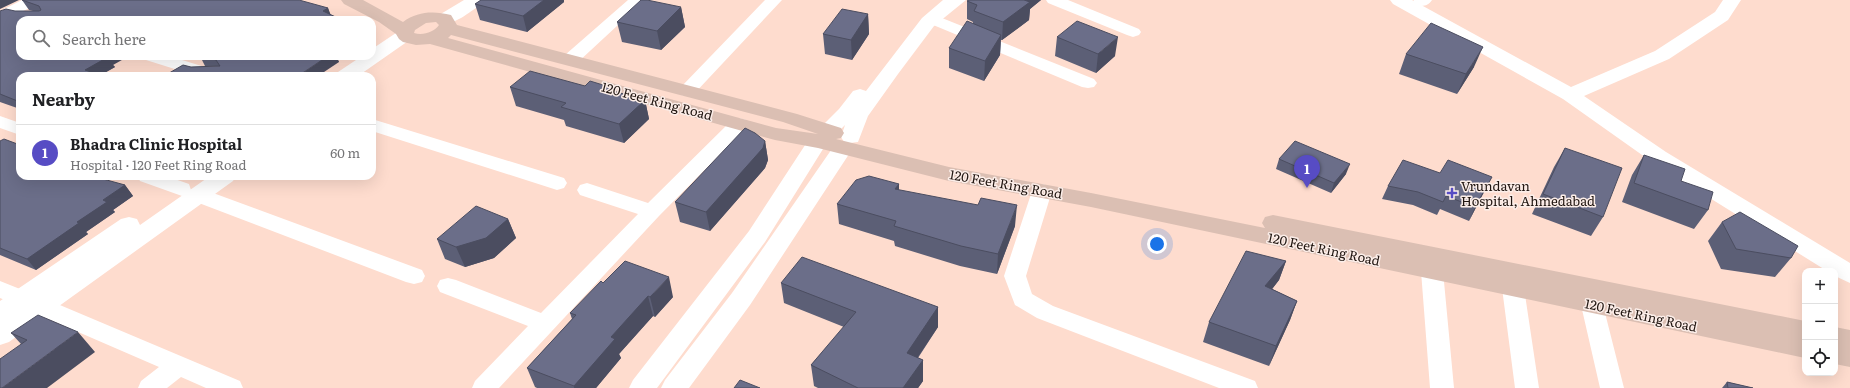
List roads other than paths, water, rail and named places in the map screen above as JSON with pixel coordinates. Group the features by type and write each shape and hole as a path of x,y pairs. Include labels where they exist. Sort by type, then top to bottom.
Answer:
{"main road":[{"name":"120 Feet Ring Road","path":"350,0 385,18 414,36 775,134 822,136"},
{"name":"120 Feet Ring Road","path":"378,0 398,10 571,60 790,118 822,136"},
{"path":"436,20 440,34 414,36 410,24 436,20"},
{"path":"822,136 847,142"},
{"name":"120 Feet Ring Road","path":"847,142 949,174 1042,191 1802,347"},
{"name":"120 Feet Ring Road","path":"847,142 1098,186 1802,330"},
{"path":"1838,338 1850,340"},
{"path":"1838,355 1850,357"}],"street":[{"path":"6,14 34,0"},
{"path":"436,20 457,0"},
{"path":"436,20 476,0"},
{"path":"571,60 637,0"},
{"path":"687,91 774,0"},
{"path":"642,388 717,292 800,172 822,136 846,113 918,19 940,0"},
{"path":"674,388 745,292 847,142 858,116 891,70 932,19 950,3 957,0"},
{"path":"1054,0 1133,32"},
{"path":"1399,0 1576,93 1660,157 1850,274"},
{"path":"1576,93 1662,55 1722,16 1732,0"},
{"path":"1421,1 1850,259"},
{"path":"6,14 19,16"},
{"path":"932,19 1088,83"},
{"path":"376,58 414,36"},
{"path":"371,72 414,36"},
{"path":"165,60 202,72"},
{"path":"352,72 373,60"},
{"path":"0,122 16,128"},
{"path":"484,388 652,211 739,124"},
{"path":"376,126 558,183"},
{"path":"163,180 193,187 414,276"},
{"path":"0,335 31,303 193,187 213,180"},
{"path":"587,190 652,211"},
{"path":"1042,191 1015,276 1023,299 1045,312 1246,388"},
{"path":"1432,271 1442,388"},
{"path":"448,286 546,324"},
{"path":"1513,288 1527,388"},
{"path":"0,289 231,388"},
{"path":"0,314 31,303"},
{"path":"1592,305 1612,388"},
{"path":"150,388 177,366"}],"place":[{"name":"Bhadra Clinic Hospital","path":"1307,188"},
{"name":"Vrundavan Hospital, Ahmedabad","path":"1452,193"}]}
